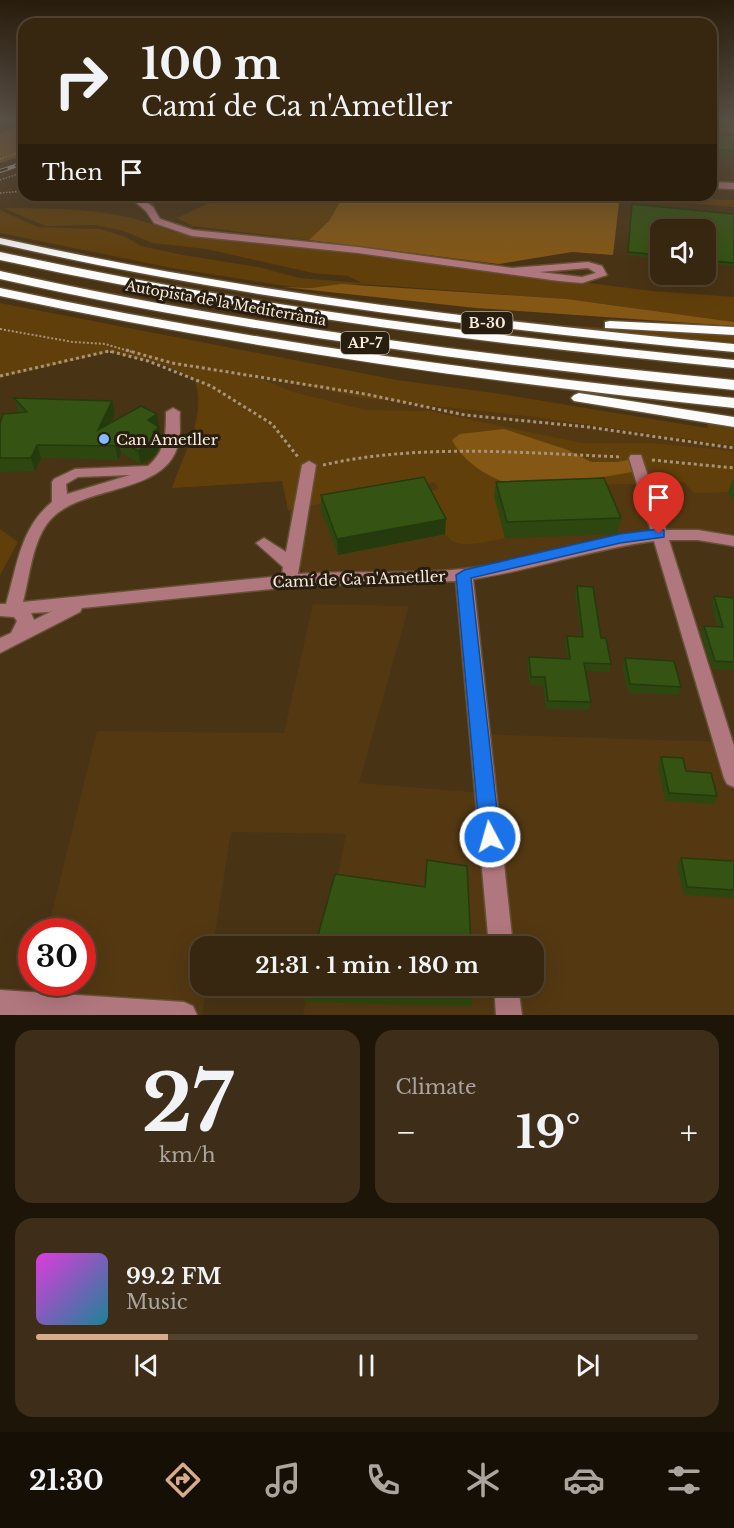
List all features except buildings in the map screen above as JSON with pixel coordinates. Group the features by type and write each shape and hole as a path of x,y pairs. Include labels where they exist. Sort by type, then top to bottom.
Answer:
{"highway":[{"name":"B-30","path":"0,241 88,261 241,289 475,322 734,348"},
{"name":"Autopista de la Mediterrània","path":"0,256 143,286 312,315 509,341 734,364"},
{"name":"Autopista de la Mediterrània","path":"0,275 148,307 373,344 734,385"},
{"path":"241,289 528,318 734,331"},
{"path":"0,292 134,320 404,370 734,422"},
{"path":"276,346 458,372 734,403"}],"street":[{"path":"717,185 734,186"},
{"path":"137,201 150,209 157,221 192,233 358,250 514,271 582,280 602,275 598,268 588,265 514,271"},
{"path":"150,209 159,201"},
{"path":"8,643 26,620 19,611 4,609 38,527 46,514 60,504 80,495 146,476 160,465 172,445 173,412"},
{"path":"636,458 734,778"},
{"path":"60,504 59,482 66,477 95,471 138,471 160,465"},
{"path":"291,573 309,465"},
{"name":"Camí de Ca n'Ametller","path":"4,609 87,602 291,573 464,575 620,539 659,534 708,534 734,541"},
{"path":"264,543 291,573"},
{"path":"464,575 500,936"},
{"name":"Camí de Ca n'Ametller","path":"8,643 87,602"},
{"path":"507,996 509,1015"},
{"path":"0,1003 184,1015"}],"path":[{"path":"0,180 18,174"},
{"path":"0,194 18,192"},
{"path":"0,329 73,342 105,344 172,363 365,394 477,417 588,427 734,448"},
{"path":"0,376 110,351 126,354 211,386 272,424 298,457 309,465 458,451 636,458 734,468"}],"shaded area":[{"path":"734,200 734,207 669,201"},
{"path":"213,201 341,201 329,221 309,240 192,226 177,218"},
{"path":"341,201 606,201 619,203 613,255 572,252 499,264 309,240 329,221"},
{"path":"3,208 89,211 130,218 173,232 653,291 734,297 734,322 567,299 364,284 311,288 286,286 172,268 0,233 0,210 38,227 100,229 126,237 141,246 183,255 263,268 299,278 362,283 348,276 313,273 206,249 152,243 124,231 95,225 46,226"},
{"path":"341,284 567,299 734,322 734,326 476,308 283,287 311,288"},
{"path":"0,303 397,380 501,394 707,428 708,432 707,423 734,427 734,446 534,417 361,398 249,374 293,392 366,410 429,411 582,443 651,443 734,451 734,492 694,493 684,482 598,485 495,497 505,538 470,544 451,540 439,524 423,493 439,489 434,482 288,510 282,481 172,488 193,434 196,420 198,392 194,379 164,365 110,352 0,378"},
{"path":"523,323 734,335 734,342"},
{"path":"241,372 361,398 534,417 734,446 734,541 659,534 464,575 304,580 282,481 172,488 199,413 200,394 194,379"},
{"path":"504,429 568,450 591,462 617,462 639,458 645,467 638,471 605,477 523,487 502,481 482,471 464,457 452,440 460,434"},
{"path":"0,529 18,542 0,575"},
{"path":"313,604 409,606 359,783 485,793 479,734 723,742 734,778 734,1015 303,1015 307,996 544,996 544,936 323,936 346,834 231,832 215,936 190,936 190,996 205,996 202,1015 65,1015 70,996 96,996 96,918 50,918 97,731 284,733"}],"railway":[{"path":"0,171 14,166"}],"place":[{"name":"Can Ametller","path":"104,439"}],"route":[{"path":"490,837 464,575 540,560 620,539 659,534"}]}
